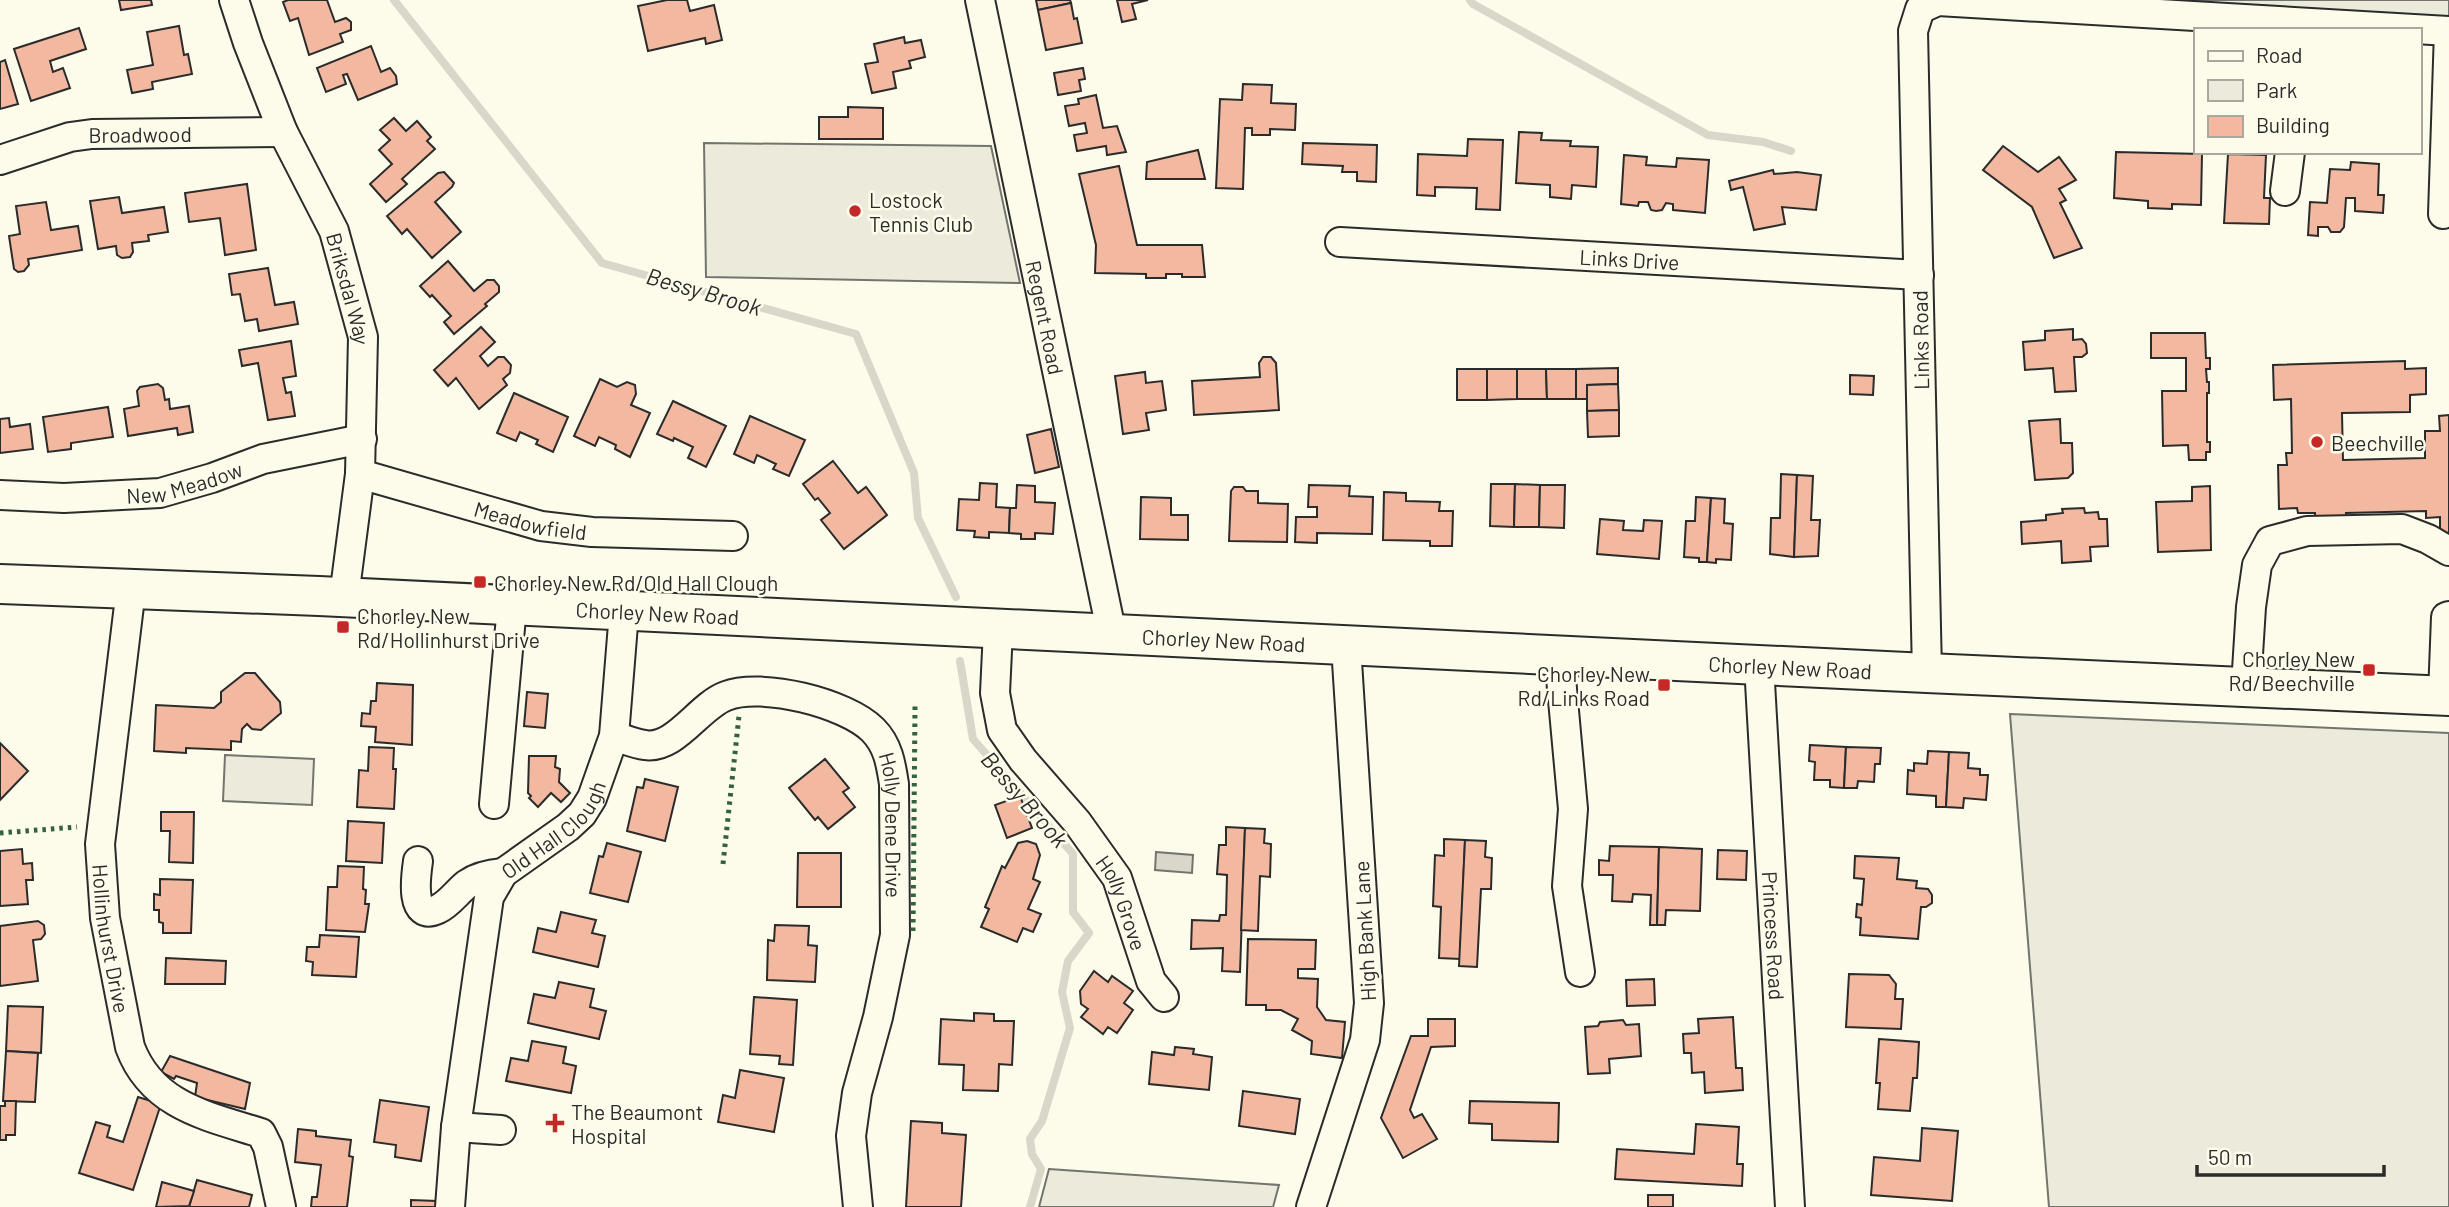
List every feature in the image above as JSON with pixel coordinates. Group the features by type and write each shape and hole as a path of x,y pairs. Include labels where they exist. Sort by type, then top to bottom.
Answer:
{"highway":[{"name":"Chorley New Road","path":"0,584 344,597 2446,696"}],"street":[{"name":"Briksdal Way","path":"234,0 283,132 334,231 363,337 360,474 344,597"},
{"name":"Regent Road","path":"980,0 1112,635"},
{"path":"1924,5 1938,1 2292,26 2360,28"},
{"name":"Links Road","path":"1924,5 1913,31 1927,673"},
{"path":"2421,30 2449,31 2443,215"},
{"name":"Broadwood","path":"0,160 70,136 283,132"},
{"path":"2285,191 2290,154"},
{"name":"Links Drive","path":"1340,242 1919,275"},
{"name":"New Meadow","path":"0,495 64,498 160,493 263,459 362,439"},
{"name":"Meadowfield","path":"360,474 541,526 592,533 715,527"},
{"path":"2246,686 2250,607 2257,565 2270,541 2307,531 2402,529 2449,551"},
{"name":"Hollinhurst Drive","path":"131,589 100,844 105,918 130,1047 136,1065 157,1089 172,1100 186,1109 261,1133 268,1147 281,1207"},
{"path":"494,804 512,606"},
{"name":"Old Hall Clough","path":"450,1207 456,1127 489,897 503,873 582,814 592,798 614,736 624,612"},
{"path":"2446,696 2446,617 2449,616"},
{"name":"Holly Grove","path":"998,629 995,693 1002,730 1077,822 1117,878 1151,981 1167,1001"},
{"name":"High Bank Lane","path":"1311,1207 1365,1040 1369,1003 1346,646"},
{"path":"1559,656 1573,809 1567,886 1580,972"},
{"name":"Princess Road","path":"1759,665 1790,1207"},
{"name":"Holly Dene Drive","path":"614,736 646,746 656,745 676,735 711,704 727,695 764,692 818,701 848,712 883,741 891,760 894,784 894,936 878,1017 857,1093 851,1136 858,1207"},
{"path":"418,862 414,887 419,904 430,911 441,908 469,883 491,874 503,873"},
{"path":"456,1127 500,1130"}],"green space":[{"path":"2107,0 2449,0 2449,18"},
{"name":"Lostock Tennis Club","path":"704,143 991,146 1020,283 706,277"},
{"path":"2010,714 2449,733 2449,1207 2049,1207"},
{"path":"225,755 314,759 312,805 223,801"},
{"path":"1049,1169 1279,1185 1273,1207 1039,1207"}],"shaded area":[{"path":"1156,852 1193,855 1192,873 1155,870"}],"building":[{"path":"119,0 151,0 152,5 121,10"},
{"path":"327,0 335,22 346,18 351,22 351,30 340,34 343,42 309,55 298,18 290,21 283,2"},
{"path":"667,0 687,0 690,11 714,5 722,40 706,44 705,38 648,51 638,6"},
{"path":"1036,0 1070,0 1071,3 1038,10"},
{"path":"1117,0 1148,0 1132,4 1136,19 1122,22"},
{"path":"1071,3 1082,43 1046,50 1038,10"},
{"path":"179,26 184,55 188,54 192,74 152,82 153,89 132,93 127,70 153,65 147,32"},
{"path":"79,28 86,49 50,61 53,72 63,68 70,88 31,101 14,49"},
{"path":"904,37 905,43 921,40 925,57 909,61 911,68 893,72 896,88 872,93 865,64 878,62 874,44"},
{"path":"371,46 381,72 390,68 396,76 397,84 358,100 347,74 343,75 346,84 326,92 317,68"},
{"path":"5,60 18,104 0,109 0,62"},
{"path":"1083,68 1085,79 1079,80 1081,91 1058,95 1054,73"},
{"path":"1243,84 1272,85 1271,103 1296,104 1295,130 1270,129 1270,135 1252,135 1252,128 1245,128 1243,189 1216,188 1220,99 1242,100"},
{"path":"1096,95 1103,128 1117,126 1126,152 1107,155 1106,146 1077,151 1074,135 1087,133 1085,123 1069,126 1065,106 1079,104 1078,99"},
{"path":"848,107 883,108 883,139 819,139 819,117 848,117"},
{"path":"394,118 406,131 417,121 431,137 427,141 435,149 402,179 407,184 386,202 370,184 392,164 379,150 390,140 380,130"},
{"path":"1519,132 1542,133 1541,140 1571,141 1570,146 1598,147 1596,187 1572,185 1571,199 1550,197 1550,185 1516,183"},
{"path":"1468,139 1503,140 1500,210 1476,209 1477,188 1435,187 1435,196 1417,195 1418,154 1467,156"},
{"path":"1303,143 1377,145 1376,182 1357,181 1357,172 1342,172 1343,166 1302,164"},
{"path":"2003,146 2038,172 2059,157 2076,180 2059,189 2066,200 2060,203 2082,248 2054,258 2032,207 1983,170"},
{"path":"1198,150 1205,179 1146,179 1147,162"},
{"path":"2116,152 2202,154 2201,205 2172,204 2172,209 2148,208 2148,201 2114,198"},
{"path":"2228,154 2266,155 2264,198 2270,198 2269,224 2224,223"},
{"path":"1624,155 1647,157 1646,165 1676,167 1677,158 1709,160 1705,213 1673,210 1673,204 1666,203 1662,210 1656,211 1651,210 1648,202 1639,202 1638,206 1621,204"},
{"path":"2351,162 2379,164 2378,195 2384,195 2383,213 2355,211 2355,198 2346,198 2344,227 2340,232 2331,232 2328,227 2318,227 2318,236 2308,235 2310,202 2327,203 2330,169 2350,170"},
{"path":"1119,166 1137,245 1202,245 1205,277 1166,274 1166,278 1146,278 1146,274 1095,273 1096,245 1079,174"},
{"path":"1773,170 1774,174 1797,172 1821,175 1816,210 1782,207 1785,224 1754,230 1743,187 1731,190 1729,181"},
{"path":"444,172 454,183 435,202 461,232 432,258 407,229 402,234 387,216 438,173"},
{"path":"247,184 256,250 225,255 220,218 189,222 185,193"},
{"path":"119,197 122,213 164,207 168,232 148,235 149,241 132,243 133,252 130,257 122,258 117,255 116,246 98,249 90,201"},
{"path":"46,202 51,230 78,226 82,250 28,259 29,265 24,271 18,272 14,269 9,236 20,234 16,206"},
{"path":"448,261 474,291 487,280 494,280 499,286 499,292 485,304 487,306 454,334 444,322 451,316 420,286"},
{"path":"268,268 275,305 294,302 298,324 259,331 257,319 245,321 240,294 232,295 229,274"},
{"path":"481,327 495,342 480,356 488,366 498,357 504,357 511,365 510,373 503,379 507,385 479,409 456,378 448,386 434,370"},
{"path":"2073,329 2073,340 2082,339 2087,353 2082,357 2074,357 2076,391 2055,392 2053,368 2025,370 2023,342 2045,340 2045,331"},
{"path":"2151,333 2205,333 2206,358 2210,358 2210,369 2206,369 2209,382 2207,442 2210,442 2210,452 2206,452 2206,460 2189,460 2188,445 2163,446 2162,391 2186,391 2186,358 2151,358"},
{"path":"291,341 296,376 283,378 286,393 291,392 295,416 268,420 258,363 242,366 239,350"},
{"path":"1263,357 1271,357 1276,363 1279,410 1194,415 1192,381 1260,377 1259,363"},
{"name":"Beechville","path":"2405,361 2405,369 2426,368 2426,394 2410,395 2410,412 2342,413 2343,460 2425,458 2425,431 2440,431 2439,416 2449,415 2449,543 2440,543 2440,517 2426,518 2426,511 2346,513 2346,517 2315,518 2315,513 2298,513 2297,508 2279,509 2278,465 2287,465 2286,453 2292,453 2291,399 2274,400 2273,365"},
{"path":"1618,368 1618,384 1587,385 1587,399 1576,399 1576,369"},
{"path":"1457,369 1487,369 1487,400 1457,400"},
{"path":"1487,369 1517,369 1517,399 1487,400"},
{"path":"1517,369 1546,369 1547,399 1517,399"},
{"path":"1546,369 1576,369 1576,399 1547,399"},
{"path":"1145,372 1146,383 1162,381 1166,410 1146,413 1149,430 1123,434 1115,376"},
{"path":"1850,375 1874,376 1873,395 1850,394"},
{"path":"600,379 617,387 627,382 635,385 636,394 631,405 650,413 630,457 615,449 616,445 599,437 595,446 574,436"},
{"path":"158,384 163,388 165,400 169,399 170,409 189,406 193,432 178,435 177,428 128,436 124,409 139,406 137,391 140,387"},
{"path":"1618,384 1619,410 1587,411 1587,385"},
{"path":"514,393 568,417 553,452 536,444 538,440 520,432 516,441 497,433"},
{"path":"673,401 726,426 706,467 688,458 693,447 657,434"},
{"path":"108,407 113,437 71,443 71,449 48,452 43,417"},
{"path":"1619,410 1619,436 1588,437 1587,411"},
{"path":"750,416 805,440 789,476 773,469 776,464 757,455 754,463 734,454"},
{"path":"9,418 10,427 30,424 33,449 0,453 0,419"},
{"path":"2060,419 2061,443 2072,443 2073,473 2068,478 2035,480 2029,421"},
{"path":"1051,429 1059,467 1035,473 1027,435"},
{"path":"833,461 858,493 866,487 887,515 844,549 821,520 830,513 818,498 815,500 803,484"},
{"path":"1781,474 1797,475 1794,557 1770,554 1771,518 1780,518"},
{"path":"1797,475 1813,476 1811,520 1820,520 1818,556 1794,557"},
{"path":"980,483 997,484 996,507 1010,508 1009,533 989,532 989,538 974,537 975,531 957,530 959,499 979,500"},
{"path":"1491,484 1515,484 1514,527 1490,526"},
{"path":"1515,484 1540,485 1539,527 1514,527"},
{"path":"1017,485 1035,486 1035,502 1055,503 1053,534 1035,533 1035,539 1021,539 1021,534 1009,533 1010,508 1016,508"},
{"path":"1309,485 1350,486 1349,496 1373,497 1372,534 1317,533 1317,543 1295,542 1296,517 1317,517 1317,507 1308,507"},
{"path":"1540,485 1565,485 1564,528 1539,527"},
{"path":"2210,486 2211,550 2158,552 2156,502 2192,501 2192,487"},
{"path":"1234,487 1258,491 1258,503 1288,504 1287,542 1229,541 1231,491"},
{"path":"1384,492 1406,493 1406,501 1440,502 1439,511 1453,511 1452,546 1430,546 1430,541 1383,540"},
{"path":"1141,497 1171,498 1171,515 1188,515 1188,540 1140,539"},
{"path":"1696,497 1711,498 1707,562 1699,562 1699,558 1684,557 1686,521 1695,521"},
{"path":"1711,498 1725,499 1724,523 1733,524 1731,560 1716,559 1716,563 1707,562"},
{"path":"2084,508 2085,513 2098,512 2099,519 2107,519 2108,546 2090,547 2091,561 2062,563 2061,541 2022,544 2021,522 2046,520 2046,515 2063,513 2062,509"},
{"path":"1600,519 1624,521 1623,530 1643,531 1644,520 1662,521 1659,559 1597,554"},
{"path":"245,673 255,673 280,702 281,713 261,730 252,729 247,724 242,729 241,742 231,741 231,750 186,748 186,753 154,751 156,705 214,708 221,702 221,692"},
{"path":"377,683 413,685 412,745 375,742 376,727 361,726 362,713 370,714 371,701 376,701"},
{"path":"527,692 548,694 545,728 524,726"},
{"path":"0,743 28,771 0,800"},
{"path":"1810,745 1846,747 1844,788 1830,787 1830,780 1814,780 1815,762 1809,761"},
{"path":"369,747 394,748 394,809 357,807 359,770 368,771"},
{"path":"1846,747 1881,748 1880,764 1875,764 1874,782 1858,781 1857,788 1844,788"},
{"path":"1928,751 1949,752 1946,807 1936,807 1936,796 1907,794 1908,770 1914,771 1914,763 1927,764"},
{"path":"1949,752 1969,753 1968,768 1980,769 1980,775 1988,775 1986,800 1964,798 1963,808 1946,807"},
{"path":"529,756 556,756 555,767 560,769 559,782 570,793 561,802 551,793 538,807 529,798"},
{"path":"825,759 849,788 843,792 855,807 828,829 818,817 815,820 789,788"},
{"path":"645,779 678,787 665,841 627,831 637,787 643,788"},
{"path":"1020,796 1032,828 1007,838 995,805"},
{"path":"161,812 194,812 193,863 169,862 170,831 161,831"},
{"path":"348,821 384,823 382,863 346,861"},
{"path":"1226,827 1245,828 1240,972 1222,971 1223,948 1191,949 1192,920 1219,921 1220,915 1226,915 1227,875 1217,874 1219,845 1226,845"},
{"path":"1245,828 1265,829 1264,843 1271,844 1270,877 1260,876 1258,931 1241,930"},
{"path":"1444,839 1465,840 1460,959 1439,958 1441,907 1433,906 1435,855 1444,856"},
{"path":"1465,840 1486,841 1485,857 1492,858 1491,889 1481,889 1477,967 1459,966"},
{"path":"1027,841 1036,844 1040,855 1033,879 1040,882 1028,909 1041,914 1033,932 1023,928 1017,942 981,927 989,909 985,907 1002,866 1005,868 1018,843"},
{"path":"607,843 641,852 628,902 590,893 599,856 603,857"},
{"path":"1610,846 1659,847 1657,925 1650,925 1651,895 1633,894 1632,902 1612,901 1613,875 1599,875 1599,860 1609,861"},
{"path":"1659,847 1702,849 1700,911 1666,910 1665,925 1657,925"},
{"path":"22,849 23,864 32,863 33,880 26,880 28,904 0,906 0,851"},
{"path":"1718,850 1747,851 1746,880 1717,879"},
{"path":"798,853 841,853 841,907 797,907"},
{"path":"1855,856 1899,858 1897,879 1917,881 1916,888 1928,889 1932,895 1932,903 1921,907 1918,939 1860,935 1861,918 1856,917 1857,904 1862,905 1864,879 1854,878"},
{"path":"338,866 364,867 365,904 369,904 365,932 326,930 328,887 337,887"},
{"path":"160,879 193,880 191,933 163,933 159,910 154,910 154,894 160,895"},
{"path":"561,912 596,920 592,933 605,936 598,967 533,952 538,928 556,932"},
{"path":"38,921 44,925 45,934 41,939 33,940 38,981 0,986 0,926"},
{"path":"775,925 809,926 808,945 817,946 815,982 767,980 768,940 774,941"},
{"path":"320,935 359,937 356,977 312,975 313,962 306,961 307,947 319,947"},
{"path":"1248,939 1316,940 1315,969 1298,969 1298,978 1318,979 1317,1007 1326,1020 1345,1022 1342,1058 1311,1054 1312,1041 1292,1030 1298,1019 1281,1010 1266,1010 1266,1005 1246,1005"},
{"path":"166,958 226,961 225,984 165,984"},
{"path":"1094,971 1108,982 1112,976 1133,991 1124,1003 1133,1010 1117,1033 1108,1027 1103,1034 1081,1017 1088,1009 1081,1004 1080,991"},
{"path":"1849,974 1889,975 1896,984 1895,999 1903,999 1901,1029 1846,1027"},
{"path":"1654,979 1655,1005 1627,1006 1626,980"},
{"path":"559,982 594,989 590,1007 606,1011 599,1039 528,1023 534,994 555,998"},
{"path":"754,997 797,1000 793,1065 779,1064 780,1056 750,1054"},
{"path":"8,1006 43,1007 41,1053 6,1051"},
{"path":"974,1013 994,1014 994,1021 1014,1021 1012,1065 999,1064 998,1091 963,1090 964,1065 939,1064 941,1019 974,1021"},
{"path":"1733,1017 1736,1068 1742,1068 1743,1090 1705,1093 1704,1072 1692,1073 1691,1053 1684,1053 1683,1034 1699,1033 1698,1019"},
{"path":"1428,1019 1455,1019 1455,1046 1431,1047 1410,1110 1414,1118 1422,1114 1437,1139 1403,1158 1381,1118 1411,1036 1428,1036"},
{"path":"1623,1020 1626,1025 1639,1024 1641,1056 1609,1059 1610,1073 1588,1074 1585,1027 1598,1026 1600,1022"},
{"path":"1879,1039 1919,1042 1917,1078 1913,1078 1910,1111 1878,1109 1880,1083 1876,1083"},
{"path":"532,1041 566,1047 563,1063 576,1066 571,1093 506,1081 511,1058 528,1061"},
{"path":"1175,1047 1194,1049 1193,1054 1212,1057 1209,1090 1149,1084 1152,1052 1174,1055"},
{"path":"6,1051 38,1053 35,1102 3,1101"},
{"path":"170,1056 250,1083 245,1109 195,1097 197,1083 176,1076 174,1079 161,1072"},
{"path":"740,1070 784,1078 774,1132 718,1122 723,1095 735,1098"},
{"path":"1243,1091 1300,1099 1295,1134 1239,1126"},
{"path":"138,1097 161,1104 133,1190 79,1173 96,1122 110,1126 107,1137 123,1142"},
{"path":"380,1100 429,1107 421,1161 395,1157 396,1145 374,1142"},
{"path":"5,1101 16,1101 15,1135 6,1135 6,1140 0,1140 0,1106 5,1106"},
{"path":"1470,1101 1559,1103 1558,1142 1492,1140 1492,1124 1469,1123"},
{"path":"911,1121 942,1123 942,1133 966,1135 961,1207 906,1207"},
{"path":"1696,1124 1739,1127 1737,1164 1743,1164 1742,1186 1615,1179 1617,1149 1694,1154"},
{"path":"1922,1128 1958,1131 1952,1201 1871,1195 1874,1157 1920,1161"},
{"path":"298,1129 316,1131 316,1136 351,1140 349,1156 353,1157 347,1207 311,1207 312,1197 317,1197 321,1165 295,1162"},
{"path":"197,1180 252,1195 249,1207 189,1207"},
{"path":"162,1182 194,1191 189,1206 156,1207"},
{"path":"1648,1195 1673,1195 1673,1207 1648,1207"},
{"path":"411,1200 437,1201 437,1207 411,1207"}],"waterway":[{"name":"Bessy Brook","path":"394,0 602,263 856,334 914,473 918,518 956,597"},
{"path":"1470,0 1708,135 1763,142 1791,151"},
{"name":"Bessy Brook","path":"960,661 973,739 1073,854 1073,912 1089,933 1068,961 1062,992 1070,1028 1042,1121 1030,1139 1032,1154 1041,1169 1030,1207"}],"hedge":[{"path":"913,931 915,706"},
{"path":"723,864 739,716"},
{"path":"0,833 77,827"}],"place":[{"name":"Lostock Tennis Club","path":"855,211"},
{"name":"Beechville","path":"2317,442"},
{"name":"Chorley New Rd/Old Hall Clough","path":"480,582"},
{"name":"Chorley New Rd/Hollinhurst Drive","path":"343,627"},
{"name":"Chorley New Rd/Beechville","path":"2369,670"},
{"name":"Chorley New Rd/Links Road","path":"1664,685"},
{"name":"The Beaumont Hospital","path":"555,1123"}]}
